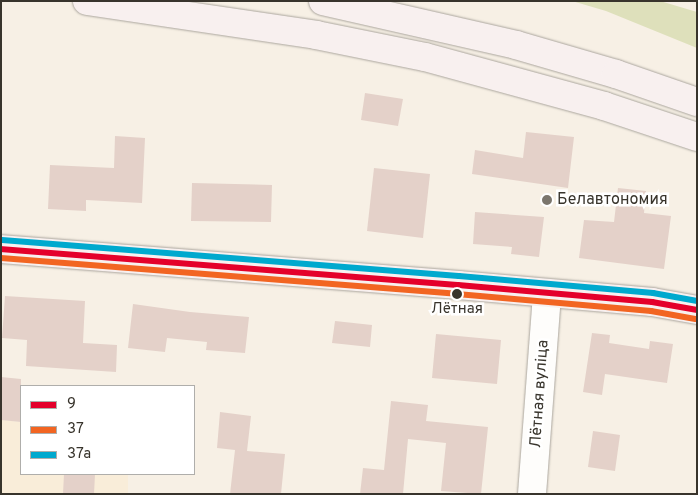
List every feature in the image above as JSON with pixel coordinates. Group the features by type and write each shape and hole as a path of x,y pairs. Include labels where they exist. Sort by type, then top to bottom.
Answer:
{"main road":[{"path":"87,1 316,36 425,57 604,106 697,137"},
{"path":"323,1 516,45 616,74 697,102"},
{"path":"1,249 652,302 697,310"}],"street":[{"name":"Лётная вуліца","path":"532,494 548,294"}],"shaded area":[{"path":"1,420 20,422 20,475 128,475 128,494 1,494"}],"green space":[{"path":"572,1 660,1 697,12 697,48 606,11"}],"building":[{"path":"365,93 403,99 398,126 361,120"},
{"path":"526,132 574,137 568,188 472,174 475,150 523,158"},
{"path":"115,136 145,138 142,203 86,200 86,211 48,209 50,165 114,168"},
{"path":"374,168 430,174 423,238 367,231"},
{"path":"192,183 272,185 271,222 191,221"},
{"path":"618,188 646,191 644,213 671,216 664,269 579,258 584,220 614,222"},
{"path":"475,212 544,217 539,257 511,254 512,247 473,244"},
{"path":"5,296 85,301 83,343 117,345 116,372 26,366 27,340 2,338"},
{"path":"133,304 190,312 249,317 245,353 206,350 207,342 167,338 165,352 128,348"},
{"path":"335,321 372,325 370,347 332,343"},
{"path":"592,333 610,335 609,343 649,349 650,341 673,344 667,383 605,374 602,395 583,392"},
{"path":"436,334 501,340 497,384 432,378"},
{"path":"1,377 21,379 20,422 1,420"},
{"path":"391,401 428,405 426,421 488,427 481,494 441,491 446,443 408,439 403,494 360,494 363,468 384,470"},
{"path":"220,412 251,416 247,451 285,454 281,494 230,494 235,450 217,448"},
{"path":"593,431 620,435 615,471 588,467"},
{"path":"64,475 95,475 94,494 63,494"}],"transit line":[{"name":"37а","path":"2,240 653,293 697,301"},
{"name":"9","path":"1,249 652,302 697,310"},
{"name":"37","path":"1,258 651,311 695,319"}],"place":[{"name":"Белавтономия","path":"547,200"},
{"name":"Лётная","path":"457,294"}]}
